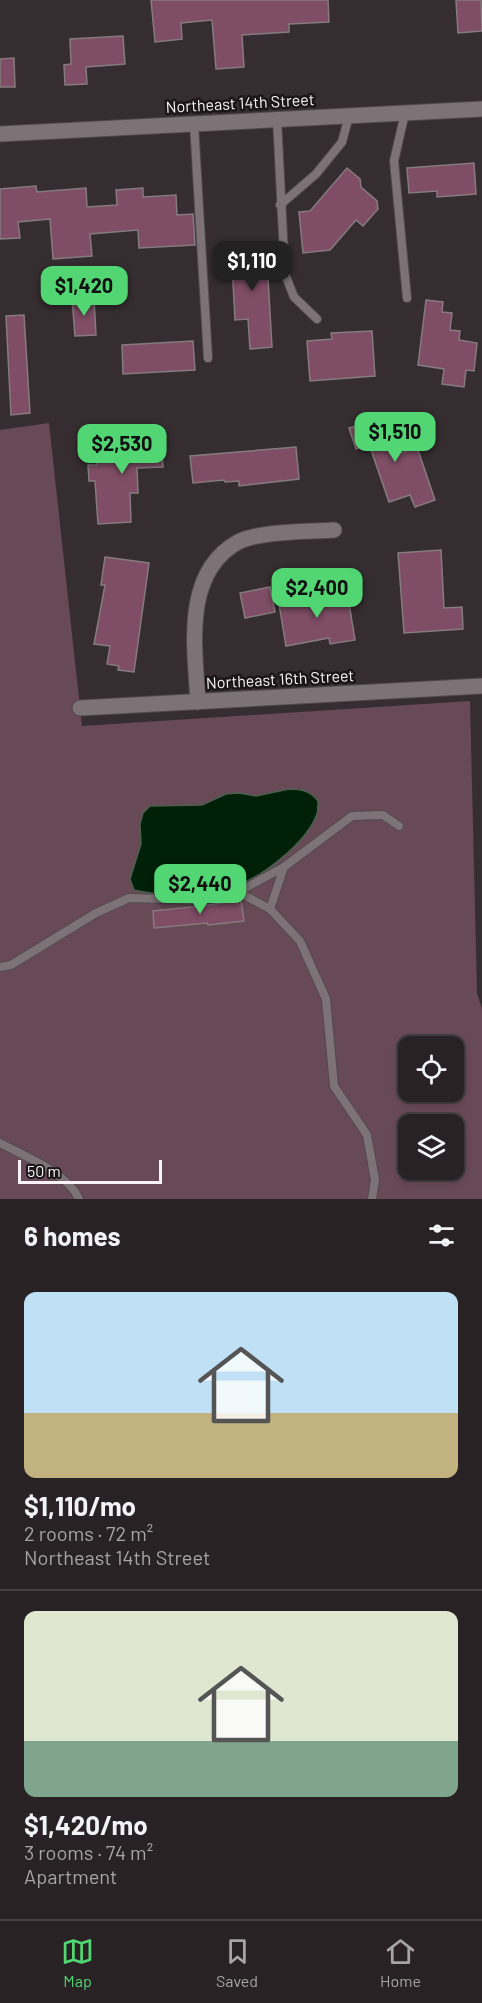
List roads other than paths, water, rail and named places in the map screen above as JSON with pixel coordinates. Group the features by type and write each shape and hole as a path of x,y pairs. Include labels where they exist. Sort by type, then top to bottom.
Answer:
{"street":[{"name":"Northeast 14th Street","path":"0,134 482,109"},
{"path":"198,702 194,626 196,603 205,578 218,558 239,542 262,535 334,530"},
{"name":"Northeast 16th Street","path":"80,708 482,686"}],"lane":[{"path":"405,113 394,161 407,298"},
{"path":"280,205 316,174 342,142 349,116"},
{"path":"277,119 285,274 294,297 317,319"},
{"path":"194,124 208,358"},
{"path":"0,967 11,965 96,913 129,898 202,900 238,892 284,867 352,816 383,815 399,826"},
{"path":"270,909 284,867"},
{"path":"238,892 270,909 300,941 326,999 334,1086 367,1136 375,1180 372,1199"},
{"path":"0,1143 52,1171 77,1193 79,1199"}]}
